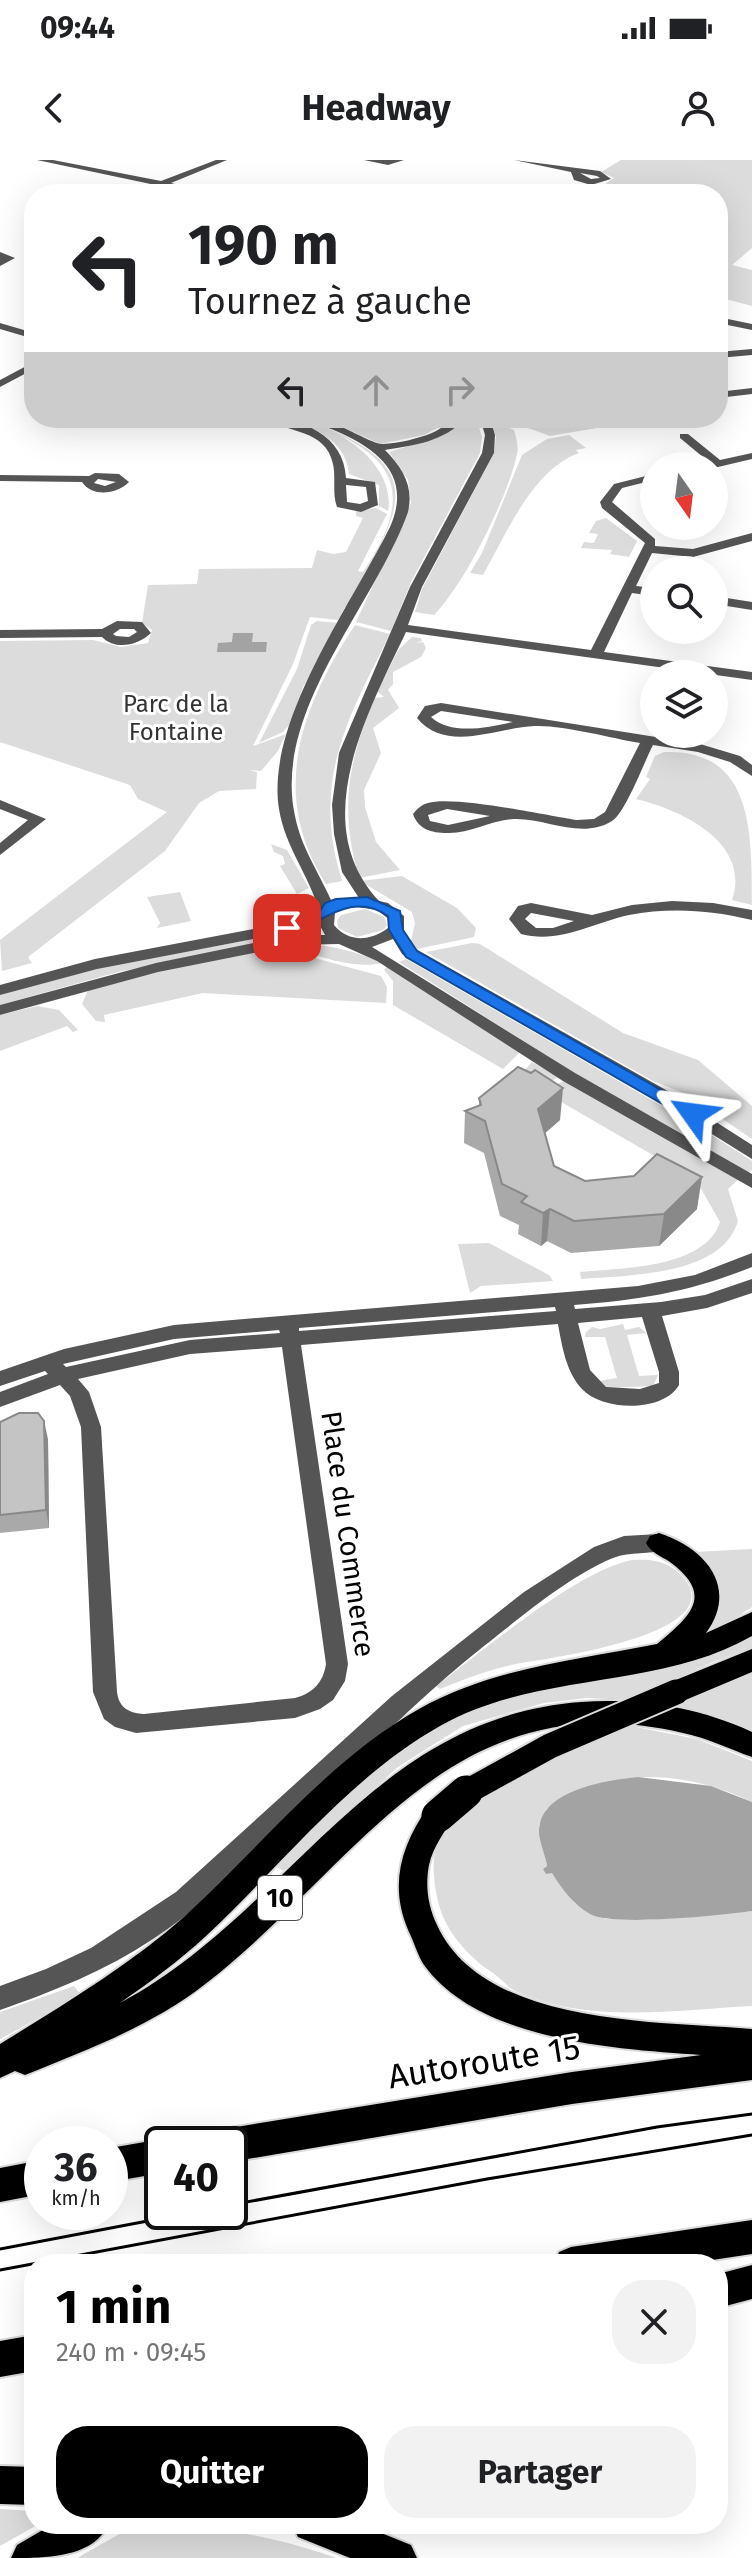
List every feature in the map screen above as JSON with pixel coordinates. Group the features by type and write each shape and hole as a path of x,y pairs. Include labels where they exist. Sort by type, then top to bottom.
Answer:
{"highway":[{"path":"659,1543 694,1566 708,1595 700,1622 667,1652"},
{"path":"0,2065 161,1954 218,1904 356,1770 408,1730 448,1707 499,1687 711,1644 752,1623"},
{"path":"752,1660 496,1773 468,1789 438,1816 417,1852 412,1897 426,1940 438,1959 462,1983 511,2010 551,2022 752,2044"},
{"name":"10","path":"0,2065 118,2023 174,1989 240,1936 391,1790 452,1748 490,1730 554,1714 617,1712 686,1721 752,1745"},
{"name":"Autoroute 15","path":"248,2142 572,2088 752,2064"},
{"path":"0,2185 24,2180"},
{"path":"638,2254 752,2237"},
{"path":"728,2288 752,2282"},
{"path":"0,2359 24,2355"},
{"path":"0,2485 24,2486"},
{"path":"36,2555 73,2534"},
{"path":"337,2534 398,2558"}],"street":[{"path":"41,160 162,184 223,160"},
{"path":"368,160 390,163 400,160"},
{"path":"518,160 575,171"},
{"path":"0,255 10,258 0,263"},
{"path":"0,314 24,320"},
{"path":"728,323 750,329"},
{"path":"0,326 24,333"},
{"path":"728,354 752,352"},
{"path":"0,384 24,371"},
{"path":"728,393 752,390"},
{"path":"299,428 331,446 338,459 340,481"},
{"path":"339,428 376,449 400,477 404,493 403,509 367,588 308,696 284,774 293,836 326,912 327,928 342,940 383,958 569,1077 752,1182"},
{"path":"376,449 439,433 446,428"},
{"path":"488,428 488,453 415,588 403,623 352,730 340,784 340,826 348,873 355,887 373,903 395,914 396,930 408,951 660,1094 752,1153"},
{"path":"684,436 699,452"},
{"path":"728,461 752,456"},
{"path":"0,478 90,479"},
{"path":"640,480 618,486 606,503 640,531"},
{"path":"648,549 693,553 750,538 743,528 752,523"},
{"path":"597,652 650,540"},
{"path":"627,588 640,590"},
{"path":"728,602 752,606"},
{"path":"403,623 573,653 597,652 752,676"},
{"path":"0,634 105,633"},
{"path":"534,722 479,733 432,725 424,718 428,710 441,707 640,739"},
{"path":"514,815 442,830 428,827 420,817 425,809 441,805 514,815 577,824 605,820 613,813 644,748"},
{"path":"694,748 717,752 740,762 752,772"},
{"path":"0,804 39,820 0,850"},
{"path":"0,990 95,964 295,926 341,902 373,903"},
{"path":"592,920 690,904 752,915"},
{"path":"0,1010 156,968 293,940 372,942 396,930"},
{"path":"565,1308 699,1281 752,1260"},
{"path":"0,1379 289,1329 565,1308 650,1310 707,1301 752,1286"},
{"path":"565,1308 585,1383 594,1392 614,1399 655,1394 669,1385 670,1377 650,1310"},
{"name":"Place du Commerce","path":"55,1368 79,1392 91,1427 105,1692 111,1711 125,1722 144,1724 295,1708 310,1704 329,1691 337,1664 289,1329"},
{"path":"0,1400 55,1368"},
{"path":"0,1998 76,1969 169,1915 206,1886 366,1733 516,1612 608,1550 659,1543"}],"green space":[{"path":"621,160 752,160 752,248 732,265 752,270 752,306 728,300 728,184 605,184 614,178 601,172"},
{"path":"309,428 325,428 338,434 370,459 382,475 388,492 388,511 379,506 379,485 349,474 341,451"},
{"name":"Parc de la Fontaine","path":"324,428 325,428 344,436 373,454 389,472 395,492 392,514 383,540 349,607 345,607 338,620 310,617 293,664 253,746 286,734 278,751 261,771 249,770 257,772 256,789 219,791 199,803 165,851 28,957 32,963 2,971 0,940 167,812 138,799 130,785 0,742 0,641 93,640 121,647 148,643 152,630 142,623 148,585 197,584 199,569 312,568 317,550 333,554 346,552 363,518 356,516 356,511 376,508 387,514 358,571 363,572 381,541 391,515 393,493 387,474 374,457"},
{"path":"345,428 437,428 424,435 380,444"},
{"path":"454,428 479,428 482,437 480,453 412,580 391,631 356,622 411,503 408,480 389,452 444,435"},
{"path":"493,428 514,430 518,448 504,493 483,539 458,583 434,615 415,612 422,589 494,453 496,437"},
{"path":"528,428 597,428 550,436"},
{"path":"569,435 586,448 576,450 579,453 562,461 534,488 483,575 470,573 482,553 522,455 547,439"},
{"path":"606,518 637,541 629,557 610,554 612,550 581,548 584,542 594,543 598,534 589,533 596,521"},
{"path":"317,621 339,623 303,687 290,724 283,732 259,743 297,669 311,625"},
{"path":"355,625 390,634 360,695 338,752 330,812 333,845 342,881 326,884 309,850 299,817 296,784 298,752 319,688"},
{"path":"412,637 421,638 422,641 415,643 423,642 426,648 421,657 393,672 393,684 388,690 399,708 373,728 381,753 364,790 365,807 376,842 400,870 359,878 349,829 349,786 353,766 374,698 384,697 377,691 399,649"},
{"path":"664,752 693,755 715,764 731,779 741,798 747,822 751,848 752,905 732,900 735,879 731,861 707,831 672,811 636,799 650,779 646,777 655,756"},
{"path":"271,844 287,850 309,888 297,894 280,866 285,864 283,856 274,852"},
{"path":"402,876 457,908 476,928 474,937 417,949 411,941 415,923 412,912 360,881"},
{"path":"180,892 191,921 157,928 160,923 147,897"},
{"path":"365,909 384,917 387,925 383,930 357,937 338,928 337,921 341,915"},
{"path":"270,936 266,943 118,972 0,1005 0,994 103,967"},
{"path":"298,944 341,949 382,963 363,965 338,961 314,954"},
{"path":"480,944 623,1033 698,1060 752,1106 752,1139 686,1094 653,1081 426,952"},
{"path":"291,945 307,956 381,976 387,987 386,1003 203,993 104,1015 105,1022 96,1021 82,1004 88,990 158,971"},
{"path":"406,959 707,1132 752,1161 752,1170 747,1173 593,1085 399,962"},
{"path":"387,966 520,1052 503,1069 393,1005 393,981 384,970"},
{"path":"37,1006 59,1010 78,1030 73,1032 67,1026 0,1051 0,1015"},
{"path":"532,1062 559,1076 549,1083 554,1086 565,1080 739,1179 728,1189 738,1221 729,1239 714,1253 672,1269 581,1279 580,1272 637,1267 679,1257 697,1249 711,1237 720,1222 696,1180 518,1077"},
{"path":"489,1243 549,1275 553,1281 481,1286 470,1293 458,1244"},
{"path":"623,1324 625,1330 639,1327 646,1333 627,1335 639,1376 658,1375 653,1386 605,1388 599,1381 617,1378 605,1337 585,1337 586,1332 592,1327 600,1329"},
{"path":"752,1549 752,1607 715,1632 711,1628 718,1607 718,1588 709,1569 695,1552"},
{"path":"632,1560 656,1561 678,1572 691,1594 685,1612 663,1627 632,1639 597,1649 506,1666 440,1689 436,1686 558,1595 610,1567"},
{"path":"752,1633 752,1648 629,1700 587,1698 544,1703 463,1726 398,1767 283,1871 273,1864 389,1754 467,1709"},
{"path":"752,1672 752,1731 676,1706 746,1673"},
{"path":"631,1726 697,1739 752,1761 752,1802 716,1788 676,1779 636,1777 598,1785 546,1809 539,1825 547,1866 543,1869 552,1873 575,1903 606,1919 647,1920 752,1911 752,2006 663,2012 603,2012 545,2002 514,1990 483,1966 450,1931 440,1909 434,1858 438,1839 449,1823 488,1792 511,1779"},
{"path":"74,1986 81,1995 0,2039 0,2012"},
{"path":"0,2509 24,2510 24,2532 0,2546"},
{"path":"119,2534 247,2534 336,2558 77,2558"}],"shaded area":[{"path":"233,633 253,633 252,642 267,642 266,652 217,652 218,643 232,642"},
{"path":"638,1777 711,1786 752,1802 752,1911 668,1919 602,1918 584,1910 552,1873 546,1874 539,1834 545,1811 554,1802 581,1788"}],"building":[{"path":"518,1067 531,1073 535,1070 563,1088 538,1109 554,1166 585,1181 634,1176 657,1154 702,1177 664,1214 574,1221 550,1209 543,1213 521,1202 527,1196 502,1184 485,1121 465,1111 481,1105 479,1098"},
{"path":"19,1413 38,1413 44,1421 46,1510 0,1515 0,1422"}],"tram line":[{"path":"248,2202 657,2127 752,2114"},
{"path":"86,2254 487,2179 752,2135"},
{"path":"0,2249 144,2222"},
{"path":"0,2270 24,2266"}],"route":[{"path":"287,928 326,914 330,906 341,902 378,904 395,914 398,919 396,930 412,954 693,1114"}]}
